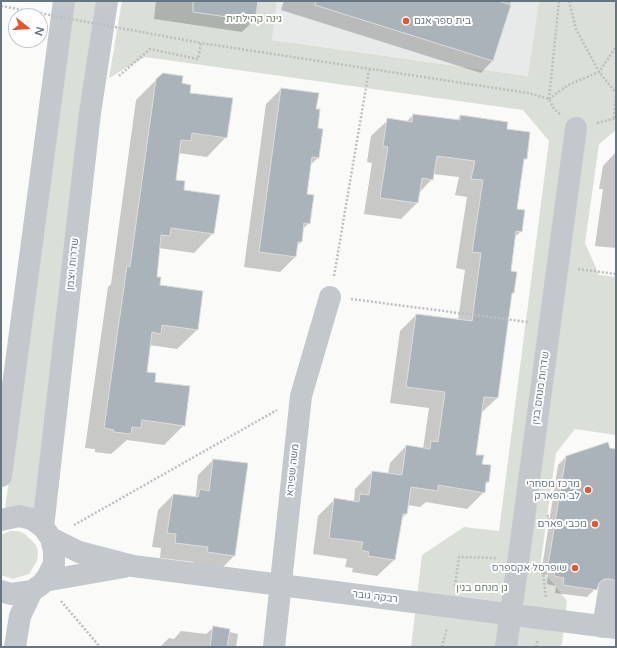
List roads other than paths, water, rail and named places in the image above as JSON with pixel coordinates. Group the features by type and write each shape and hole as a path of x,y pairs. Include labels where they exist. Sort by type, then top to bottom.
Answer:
{"street":[{"path":"1,476 64,1"},
{"name":"שדרות ויצמן","path":"38,586 54,564 54,551 47,532 90,113 107,1"},
{"name":"שדרות מנחם בגין","path":"506,647 576,128"},
{"name":"משה שפירא","path":"274,647 301,396 330,296"},
{"name":"רבקה גובר","path":"1,520 19,516 32,520 47,532 79,552 133,566 610,628"},
{"name":"רבקה גובר","path":"1,591 11,594 38,586 133,566"},
{"path":"15,647 20,616 38,586"},
{"path":"609,591 610,628"}],"place":[{"name":"בית ספר אגם","path":"406,21"},
{"name":"מרכז מסחרי לב הפארק","path":"588,490"},
{"name":"מכבי פארם","path":"595,524"},
{"name":"שופרסל אקספרס","path":"575,568"}],"park label":[{"name":"גינה קהילתית","path":"254,19"},
{"name":"גן מנחם בגין","path":"482,588"}]}
